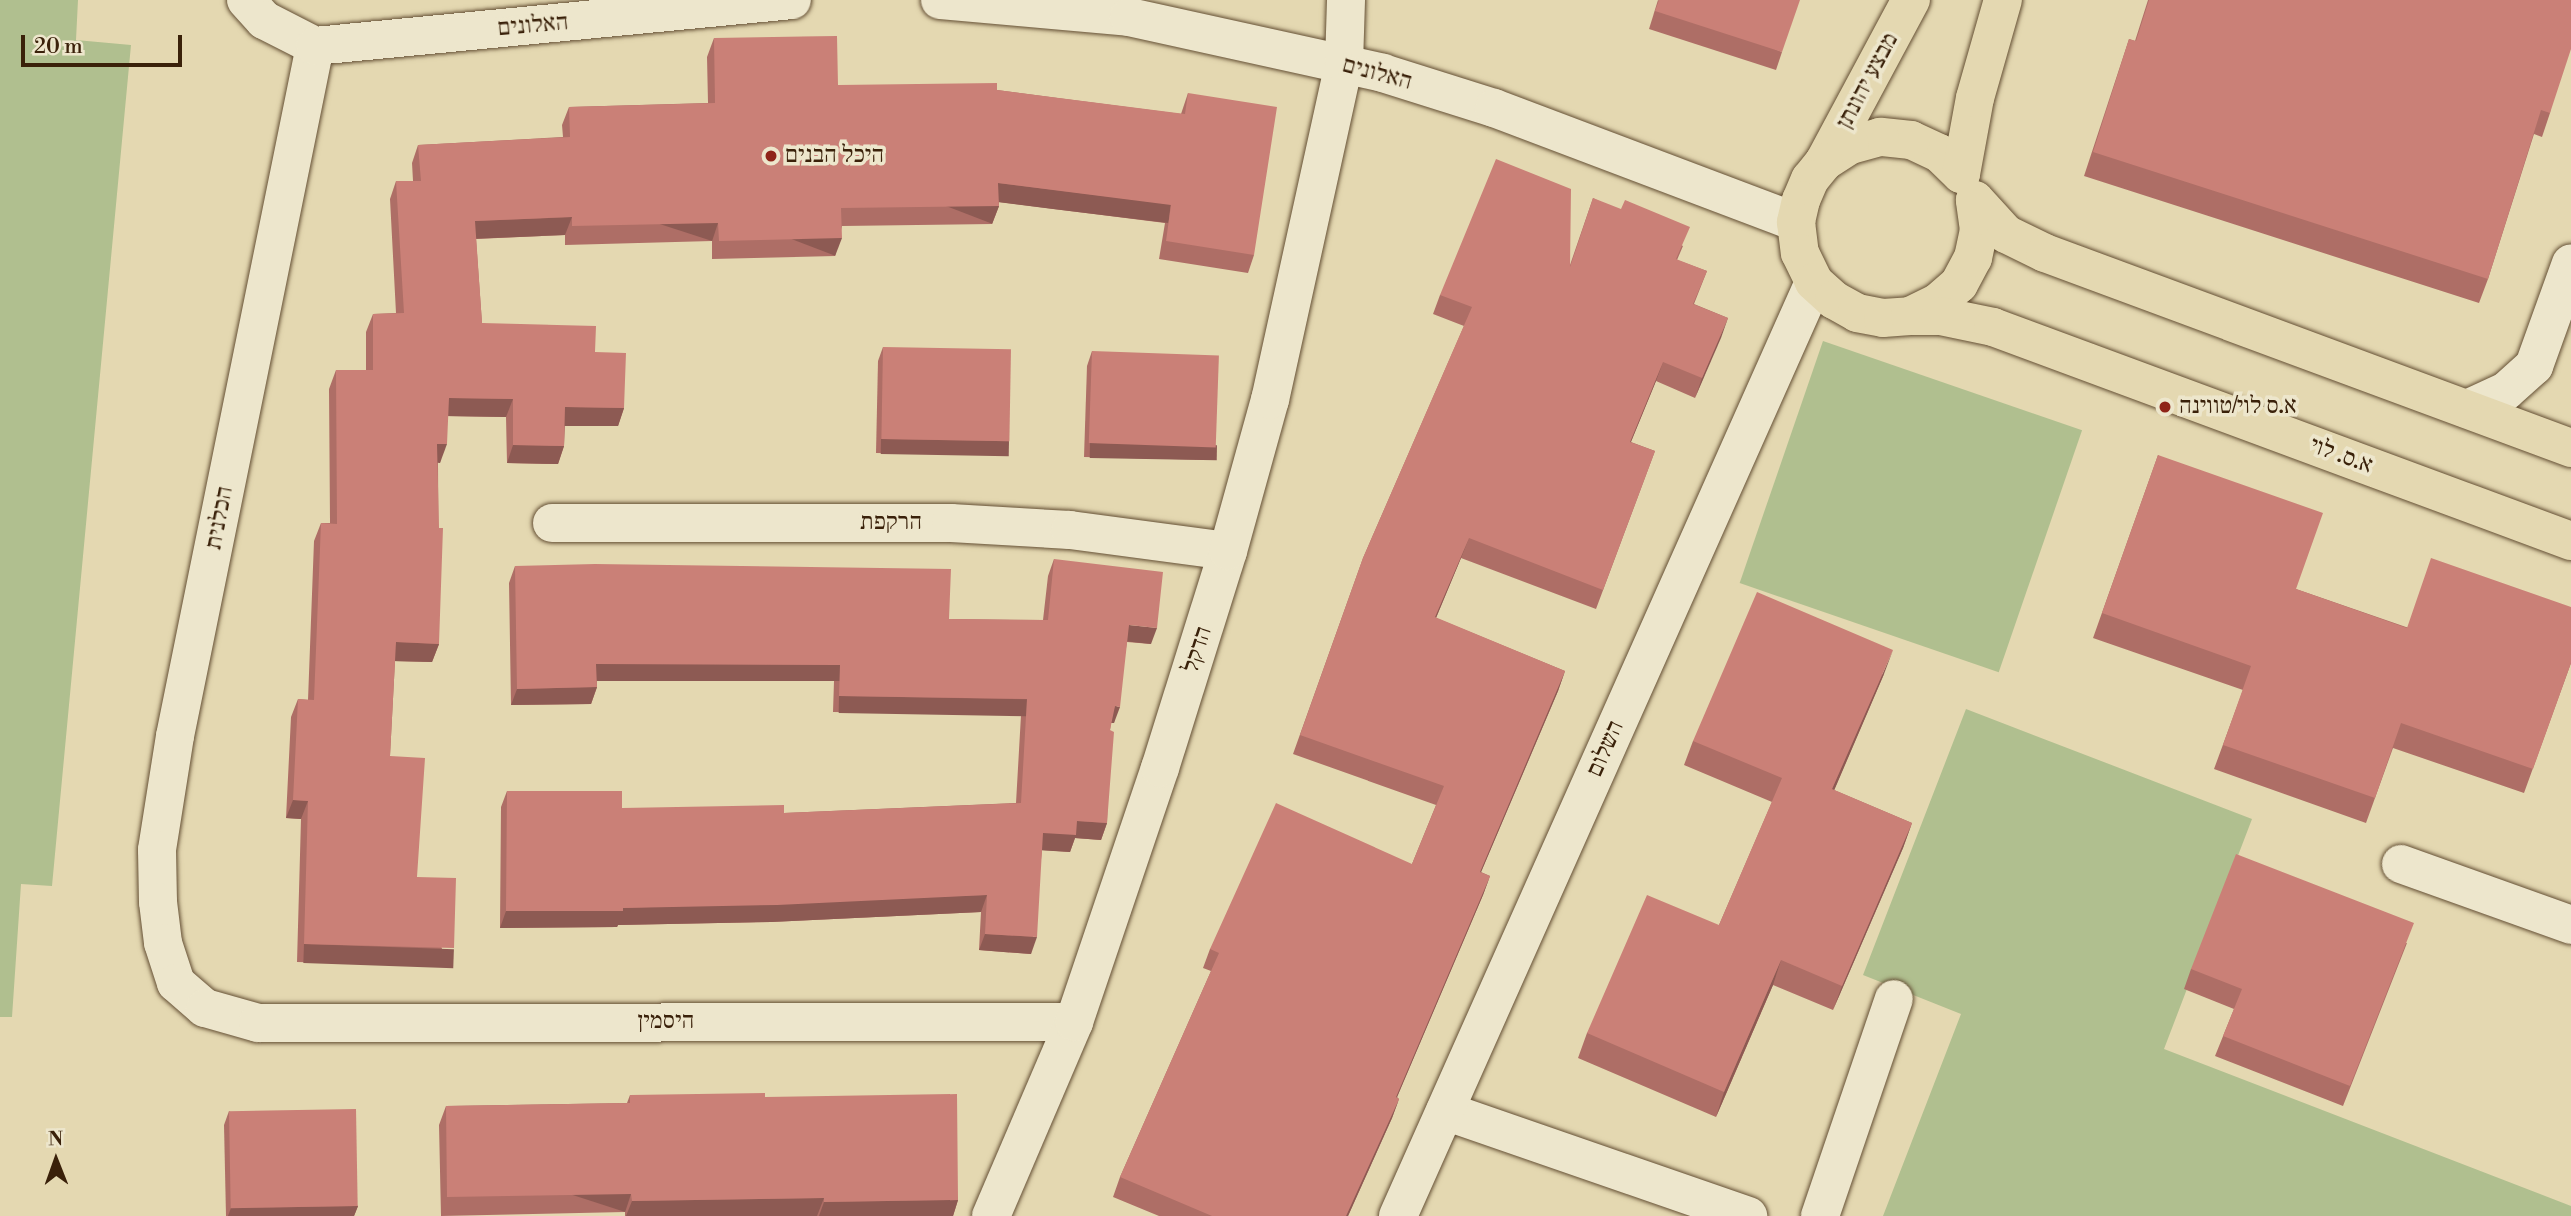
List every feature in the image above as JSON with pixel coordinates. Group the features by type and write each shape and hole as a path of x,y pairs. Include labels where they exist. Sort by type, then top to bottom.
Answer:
{"main road":[{"name":"מבצע יהונתן","path":"1824,162 1911,0"},
{"path":"2003,0 1975,98 1968,187 1979,230 1973,258 1959,284 1937,303 1910,316 1883,318 1857,313 1833,300 1814,282 1800,253 1796,222 1810,179 1824,162 1850,145 1880,137 1911,140 1939,153 1968,187 2007,234 2045,253 2571,448"},
{"name":"א.ס. לוי","path":"1910,316 1940,316 1993,327 2571,541"}],"street":[{"path":"246,0 264,20 316,46"},
{"name":"האלונים","path":"316,46 792,0"},
{"name":"האלונים","path":"940,0 1129,17 1344,64 1494,108 1796,222"},
{"name":"הדקל","path":"991,1216 1074,1022 1164,755 1228,551 1270,400 1344,64 1346,0"},
{"name":"הכלנית","path":"258,1023 205,1008 176,983 163,943 158,902 157,850 178,723 316,46"},
{"path":"2467,409 2506,391 2534,366 2571,263"},
{"name":"השלום","path":"1398,1216 1814,282"},
{"name":"הרקפת","path":"552,523 951,523 1070,530 1228,551"},
{"path":"2401,864 2571,925"},
{"path":"1819,1216 1894,999"},
{"name":"היסמין","path":"258,1023 1074,1022"},
{"path":"1445,1111 1748,1216"}],"green space":[{"path":"0,0 78,0 76,40 131,45 52,886 21,884 12,1017 0,1017"},
{"path":"1823,341 2082,430 1999,672 1740,583"},
{"path":"1966,709 2252,819 2164,1049 2571,1206 2571,1216 1883,1216 1961,1014 1863,975"}],"building":[{"path":"1659,0 1800,0 1782,52 1655,11"},
{"path":"2149,0 2571,0 2571,49 2550,113 2541,110 2488,279 2093,152 2129,39 2136,41"},
{"path":"837,36 838,85 997,83 997,90 1185,114 1188,93 1277,107 1254,255 1166,241 1171,205 998,183 999,206 841,208 842,238 719,241 718,223 572,226 572,217 475,221 482,323 596,326 595,352 626,353 624,408 565,407 564,446 513,445 513,399 449,398 447,444 437,444 439,528 443,528 439,644 396,642 390,756 425,758 417,877 456,878 454,948 304,944 308,801 293,800 298,699 314,700 321,523 337,524 336,370 373,370 373,314 404,313 396,181 421,181 418,145 570,137 569,107 715,103 714,38"},
{"path":"1496,159 1571,189 1570,267 1593,198 1621,209 1625,200 1690,227 1676,259 1707,271 1693,304 1728,318 1702,378 1663,362 1630,442 1655,451 1603,590 1469,538 1435,617 1565,671 1480,872 1490,876 1396,1097 1399,1099 1346,1216 1212,1216 1120,1177 1219,953 1210,949 1276,803 1412,864 1444,786 1300,735 1363,558 1472,307 1440,295"},
{"path":"883,347 1011,349 1009,441 881,439"},
{"path":"1092,351 1219,355 1216,447 1089,443"},
{"path":"2158,455 2323,513 2296,589 2407,628 2431,558 2571,607 2571,663 2533,769 2401,723 2375,798 2223,745 2251,666 2102,613"},
{"path":"1054,559 1163,572 1157,628 1129,625 1120,707 1115,706 1110,730 1114,732 1107,823 1077,821 1076,835 1043,833 1037,937 985,934 987,895 777,905 623,908 623,911 506,911 507,791 622,791 622,808 784,805 784,813 1021,803 1027,699 839,696 840,665 596,664 597,687 517,689 515,566 595,564 951,569 949,619 1048,620"},
{"path":"1757,592 1893,650 1832,789 1912,823 1842,986 1781,960 1724,1092 1587,1033 1647,895 1719,925 1782,778 1693,741"},
{"path":"2236,854 2414,923 2350,1086 2223,1036 2242,989 2191,969"},
{"path":"765,1093 765,1097 957,1094 958,1200 824,1202 824,1198 632,1201 631,1194 447,1197 446,1106 630,1103 630,1095"},
{"path":"356,1109 358,1206 231,1208 229,1111"}],"place":[{"name":"היכל הבנים","path":"771,156"},
{"name":"א.ס לוי/טווינה","path":"2165,407"}]}
